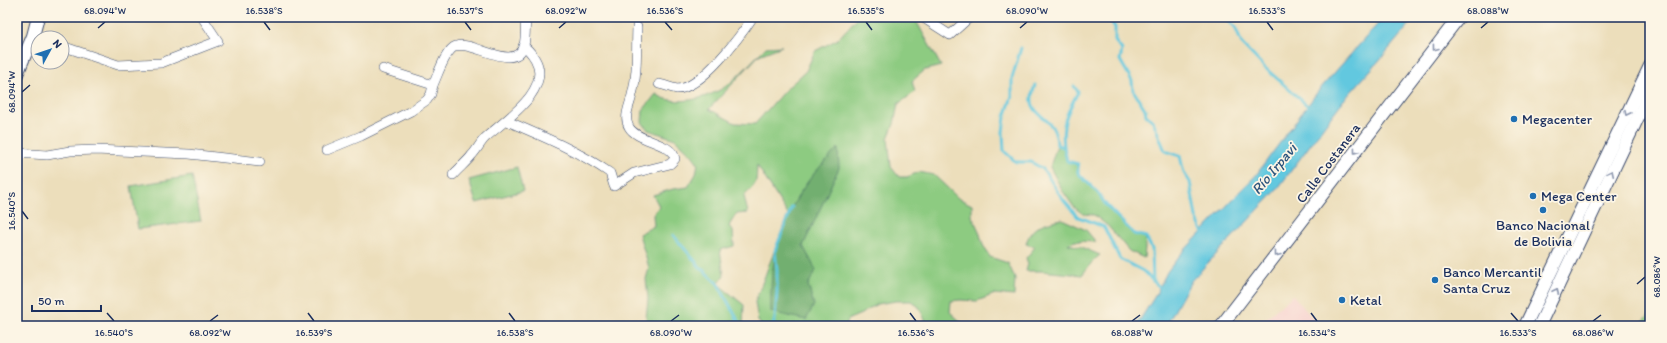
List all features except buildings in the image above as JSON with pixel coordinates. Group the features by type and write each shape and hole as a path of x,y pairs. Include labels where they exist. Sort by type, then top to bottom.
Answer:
{"main road":[{"path":"37,30 38,17"},
{"name":"Calle Costanera","path":"1221,326 1459,17"},
{"path":"17,74 30,49"},
{"path":"1524,326 1650,66"},
{"path":"1539,326 1650,92"}],"street":[{"path":"70,49 118,65 161,63 218,41 202,17"},
{"path":"328,150 410,111 427,100 431,94 433,85 448,52 456,46 466,45 504,57 518,53 524,46 526,17"},
{"path":"659,84 678,89 691,84 704,75 720,60 753,17"},
{"path":"922,17 950,35 970,17"},
{"path":"506,121 551,141 598,165 610,173 614,186 634,173 670,164 675,159 672,152 654,142 636,135 629,128 627,121 627,112 633,91 636,68 637,28"},
{"path":"453,175 472,156 484,139 506,121 534,91 539,80 540,72 538,64 532,53 524,46"},
{"path":"384,69 433,85"},
{"path":"17,153 47,155 70,151 95,150 189,154 260,162"}],"shaded area":[{"path":"1293,295 1319,326 1257,326"}],"green space":[{"path":"858,17 914,17 941,66 925,70 912,81 915,92 898,104 894,124 888,138 891,167 899,177 907,177 919,172 934,175 958,198 972,205 972,216 979,231 983,245 990,257 1008,263 1015,278 1014,296 995,294 977,301 951,301 950,312 962,323 962,326 933,326 926,322 919,307 911,301 896,301 877,304 861,314 849,319 845,326 762,326 758,321 755,302 788,215 757,165 757,176 754,185 744,196 748,213 736,214 729,226 733,231 734,246 720,250 724,276 718,284 744,305 743,326 650,326 646,318 648,299 646,279 649,268 639,234 654,226 653,215 659,206 653,195 673,189 688,187 696,174 698,163 692,155 675,139 648,130 642,122 643,110 656,94 664,98 683,101 693,100 713,93 729,84 766,47 782,46 759,55 709,109 735,123 755,124 785,90 806,71 815,51 838,39"},
{"path":"1057,145 1064,147 1067,161 1078,164 1078,173 1098,193 1106,205 1134,234 1146,237 1144,258 1129,251 1108,226 1094,215 1083,214 1074,207 1062,190 1050,167"},
{"path":"838,148 839,168 803,246 816,270 808,285 814,305 806,320 771,312 774,259 783,227 790,211 809,180"},
{"path":"517,167 523,191 476,203 469,180"},
{"path":"192,176 201,221 138,229 131,186"},
{"path":"1062,219 1086,230 1096,242 1075,241 1068,244 1081,247 1100,255 1082,275 1026,271 1028,264 1026,258 1035,247 1026,244 1031,233 1039,226"},
{"path":"1650,314 1650,326 1638,326"}],"water":[{"name":"Río Irpavi","path":"1384,17 1416,17 1342,102 1276,191 1191,281 1166,326 1136,326 1155,296 1167,272 1180,255 1256,175 1319,90"}],"waterway":[{"path":"1107,17 1115,27 1115,41 1122,50 1120,60 1132,81 1133,90 1145,109 1146,115 1153,121 1165,151 1180,156 1184,173 1190,182 1196,217 1204,235"},
{"path":"1224,17 1235,27 1242,44 1264,67 1309,107"},
{"path":"1021,48 1012,78 1012,96 1005,117 1003,132 1004,151 1016,162 1031,162 1043,169 1064,201 1078,217 1104,227 1120,259 1143,271 1153,281"},
{"path":"1035,85 1032,96 1034,108 1052,127 1056,136 1057,145 1064,147 1067,161 1078,164 1078,173 1098,193 1106,205 1134,234 1146,237 1152,249 1153,281 1162,289"},
{"path":"1064,147 1064,125 1078,92 1074,86"},
{"path":"773,326 777,292 775,251 792,207"},
{"path":"673,235 701,268 718,284 741,326"}],"place":[{"name":"Megacenter","path":"1514,119"},
{"name":"Mega Center","path":"1533,196"},
{"name":"Banco Nacional de Bolivia","path":"1543,210"},
{"name":"Banco Mercantil Santa Cruz","path":"1435,280"},
{"name":"Ketal","path":"1342,300"}]}
